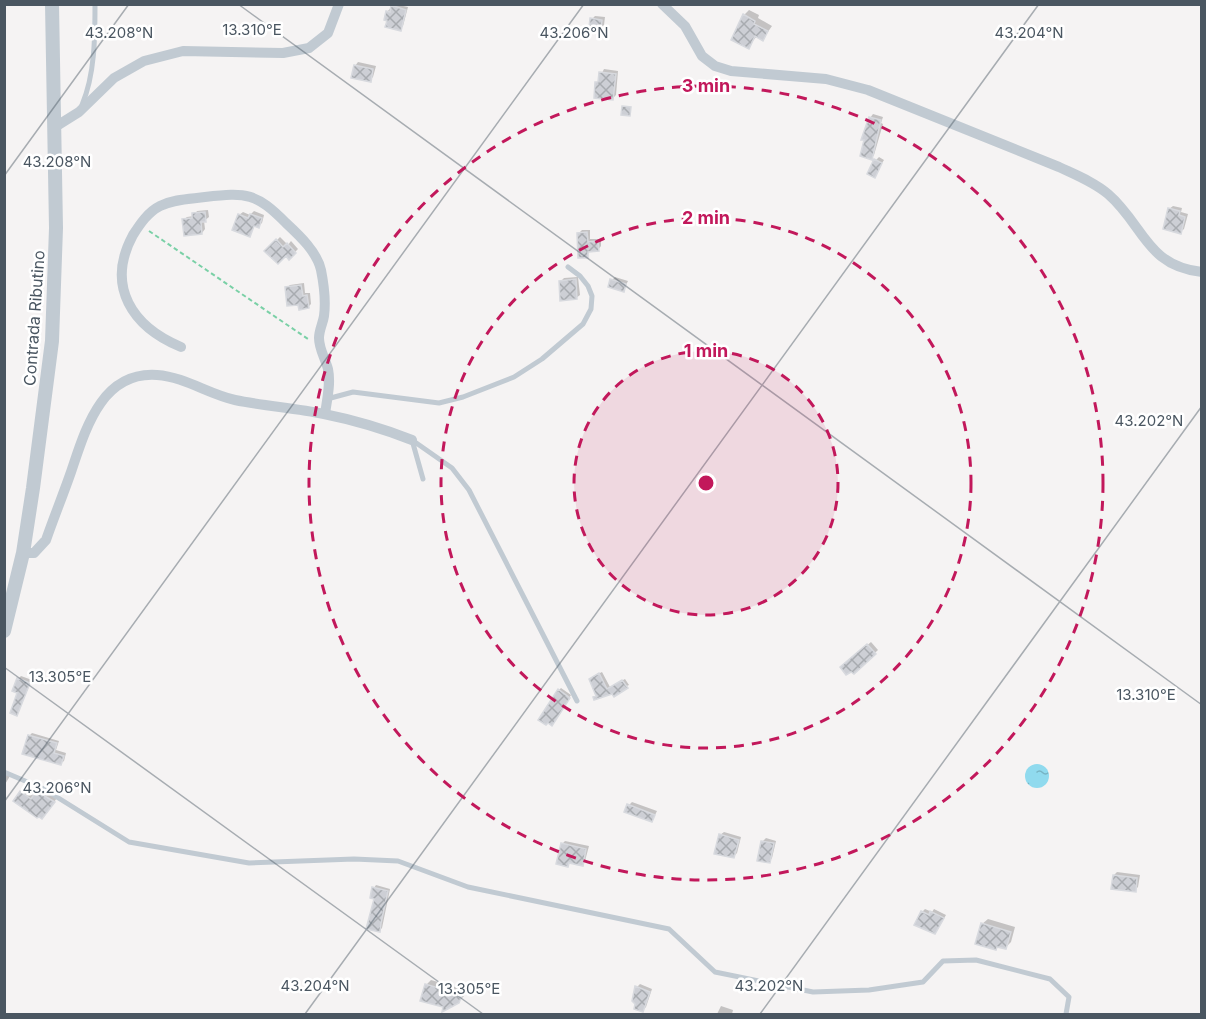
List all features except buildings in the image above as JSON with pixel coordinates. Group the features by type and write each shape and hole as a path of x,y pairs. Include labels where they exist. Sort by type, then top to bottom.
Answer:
{"street":[{"name":"Contrada Ributino","path":"4,631 23,553 52,341 56,228 52,4"},
{"path":"55,127 79,112 114,78 144,61 183,51 283,53 309,48 328,33 339,4"},
{"path":"662,4 684,27 702,56 715,66 731,71 826,79 868,90 1059,167 1087,180 1109,195 1156,254 1167,263 1202,272"},
{"path":"182,347 163,340 149,330 133,311 124,293 124,259 129,243 139,224 158,206 174,200 229,194 259,199 271,208 310,248 320,267 325,295 324,316 319,334 320,346 328,369 329,385 325,414"},
{"path":"23,553 34,553 46,540 88,424 98,405 109,392 137,377 154,375 174,377 232,399 325,414 412,440"}],"lane":[{"path":"79,112 87,94 95,41 95,4"},
{"path":"327,399 353,392 439,403 464,397 514,377 542,359 583,324 591,309 592,296 588,286 568,267"},
{"path":"412,440 423,479"},
{"path":"412,440 452,468 469,490 577,701"},
{"path":"4,772 44,789 129,842 249,863 354,859 398,861 468,887 669,929 715,972 813,992 870,990 923,982 943,961 976,960 1050,979 1069,997 1065,1014"}],"path":[{"path":"139,224 320,346"}],"water":[{"path":"1037,764 1045,768 1049,776 1045,784 1037,788 1029,784 1025,776 1029,768"}]}
